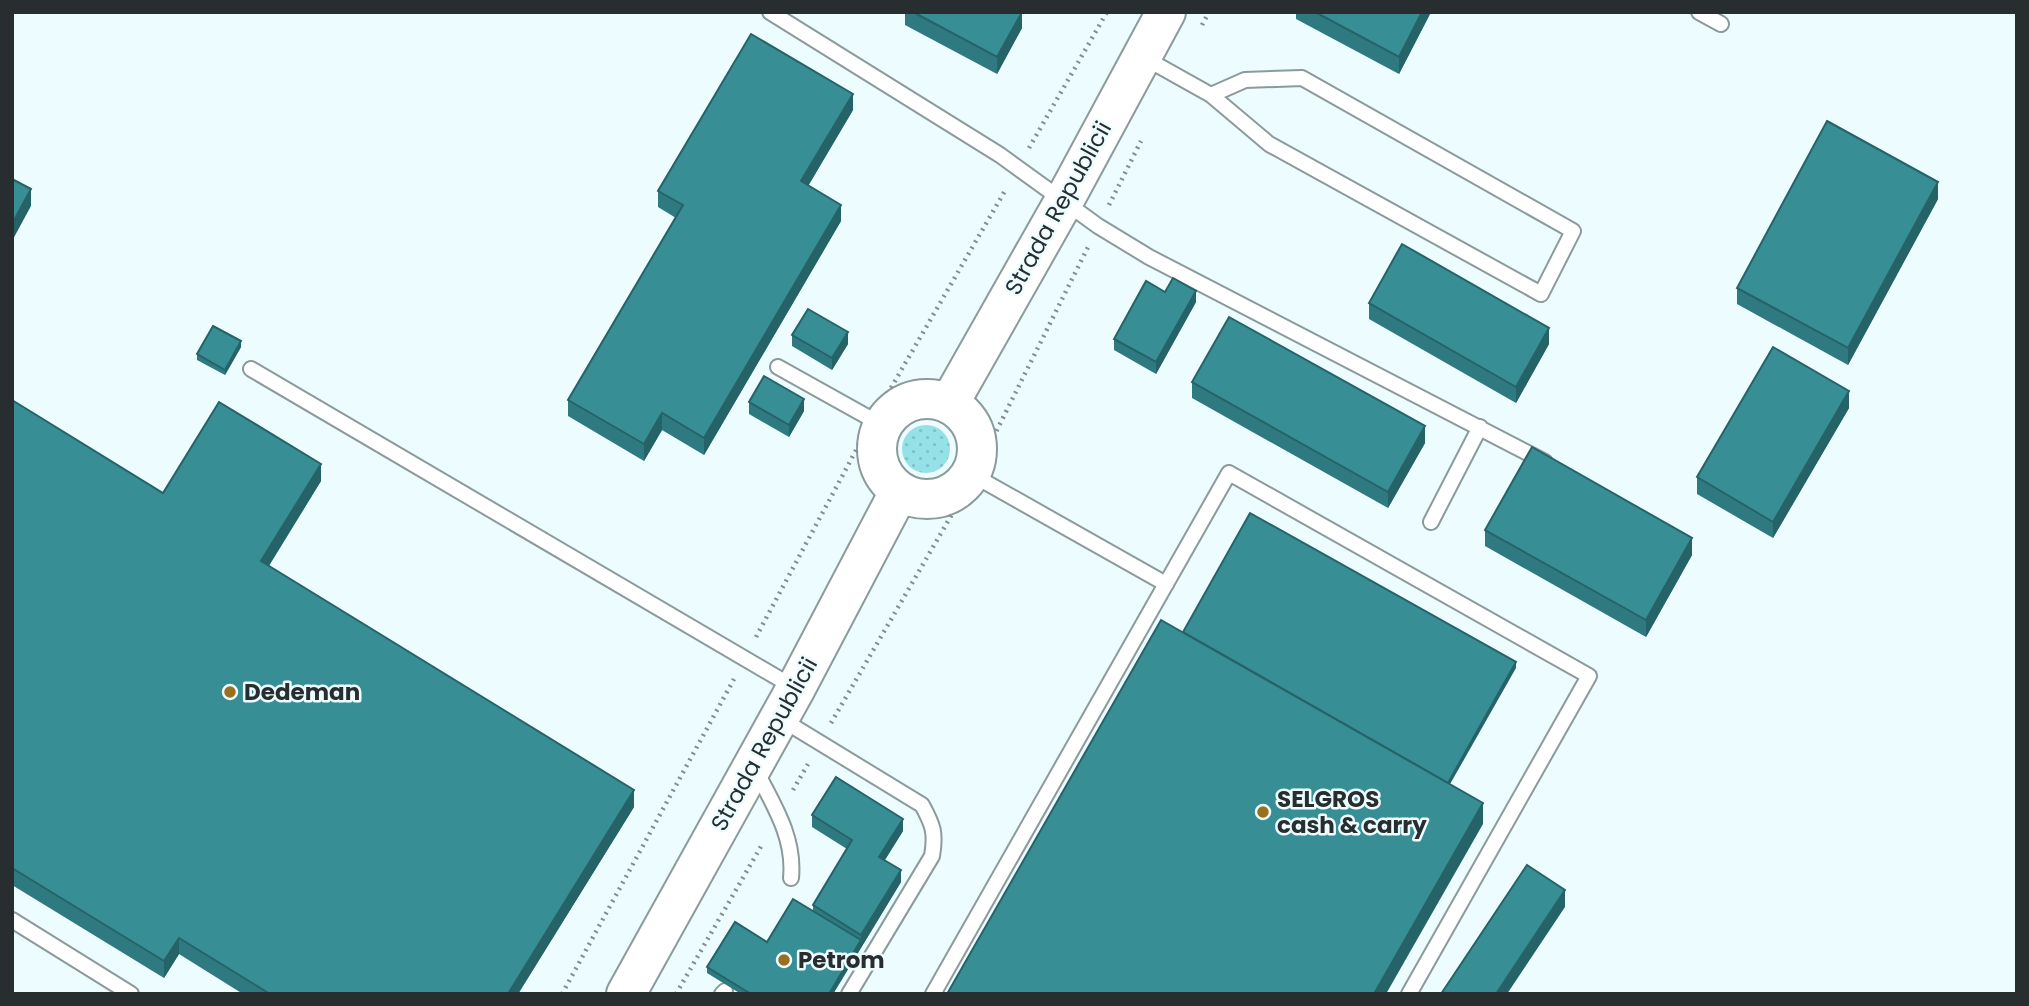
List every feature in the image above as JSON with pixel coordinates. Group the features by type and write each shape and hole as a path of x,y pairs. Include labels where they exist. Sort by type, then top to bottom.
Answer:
{"main road":[{"name":"Strada Republicii","path":"949,404 1064,201 1163,13"},
{"path":"919,399 934,399 949,404 963,413 975,434 977,459 973,475 955,491 933,499 910,497 899,492 887,482 880,469 877,422 904,404 919,399"},
{"name":"Strada Republicii","path":"626,994 788,703 899,492"}],"lane":[{"path":"769,12 1018,168 1098,226 1149,257 1554,466"},
{"path":"1699,12 1721,24"},
{"path":"1142,56 1211,95 1269,144 1541,293 1573,231 1302,78 1245,79 1211,95"},
{"path":"778,367 877,422"},
{"path":"251,369 745,658 788,703 820,743 922,805 932,823 935,838 932,856 849,994"},
{"path":"1432,522 1479,427"},
{"path":"933,994 1228,473 1589,676 1409,994"},
{"path":"973,475 1166,583"},
{"path":"753,766 790,840 793,860 791,878"},
{"path":"12,920 131,994"}],"path":[{"path":"562,994 745,658 1107,12"},
{"path":"1175,75 1209,12"},
{"path":"676,994 973,475 1146,133"}],"shaded area":[{"path":"926,425 943,432 950,449 943,466 926,473 909,466 902,449 909,432"}],"building":[{"path":"913,12 1022,12 997,57"},
{"path":"1315,12 1422,12 1399,57"},
{"path":"751,34 853,94 801,181 841,205 704,438 662,413 644,444 568,400 683,205 658,191"},
{"path":"1827,121 1938,182 1848,348 1737,288"},
{"path":"12,179 31,189 12,224"},
{"path":"1402,244 1549,328 1516,387 1369,303"},
{"path":"1173,278 1196,291 1156,362 1114,339 1146,281 1165,292"},
{"path":"808,309 848,332 832,358 792,335"},
{"path":"1229,317 1425,426 1388,492 1192,382"},
{"path":"213,326 241,341 225,370 197,354"},
{"path":"1773,347 1849,391 1773,522 1697,477"},
{"path":"764,376 804,399 789,425 749,402"},
{"name":"Dedeman","path":"12,400 163,493 219,402 321,464 261,561 634,790 508,994 270,994 179,938 164,961 12,868"},
{"path":"1532,447 1692,538 1646,620 1485,530"},
{"path":"1250,513 1516,662 1448,783 1183,632"},
{"name":"SELGROS cash & carry","path":"1161,620 1483,803 1374,994 947,994"},
{"path":"836,777 903,819 879,857 901,870 861,935 813,905 852,840 812,815"},
{"path":"1527,865 1565,890 1496,994 1441,994"},
{"name":"Petrom","path":"793,899 861,940 829,994 751,994 707,967 735,922 767,942"}],"place":[{"name":"Dedeman","path":"230,692"},
{"name":"SELGROS cash & carry","path":"1263,812"},
{"name":"Petrom","path":"784,960"}]}
